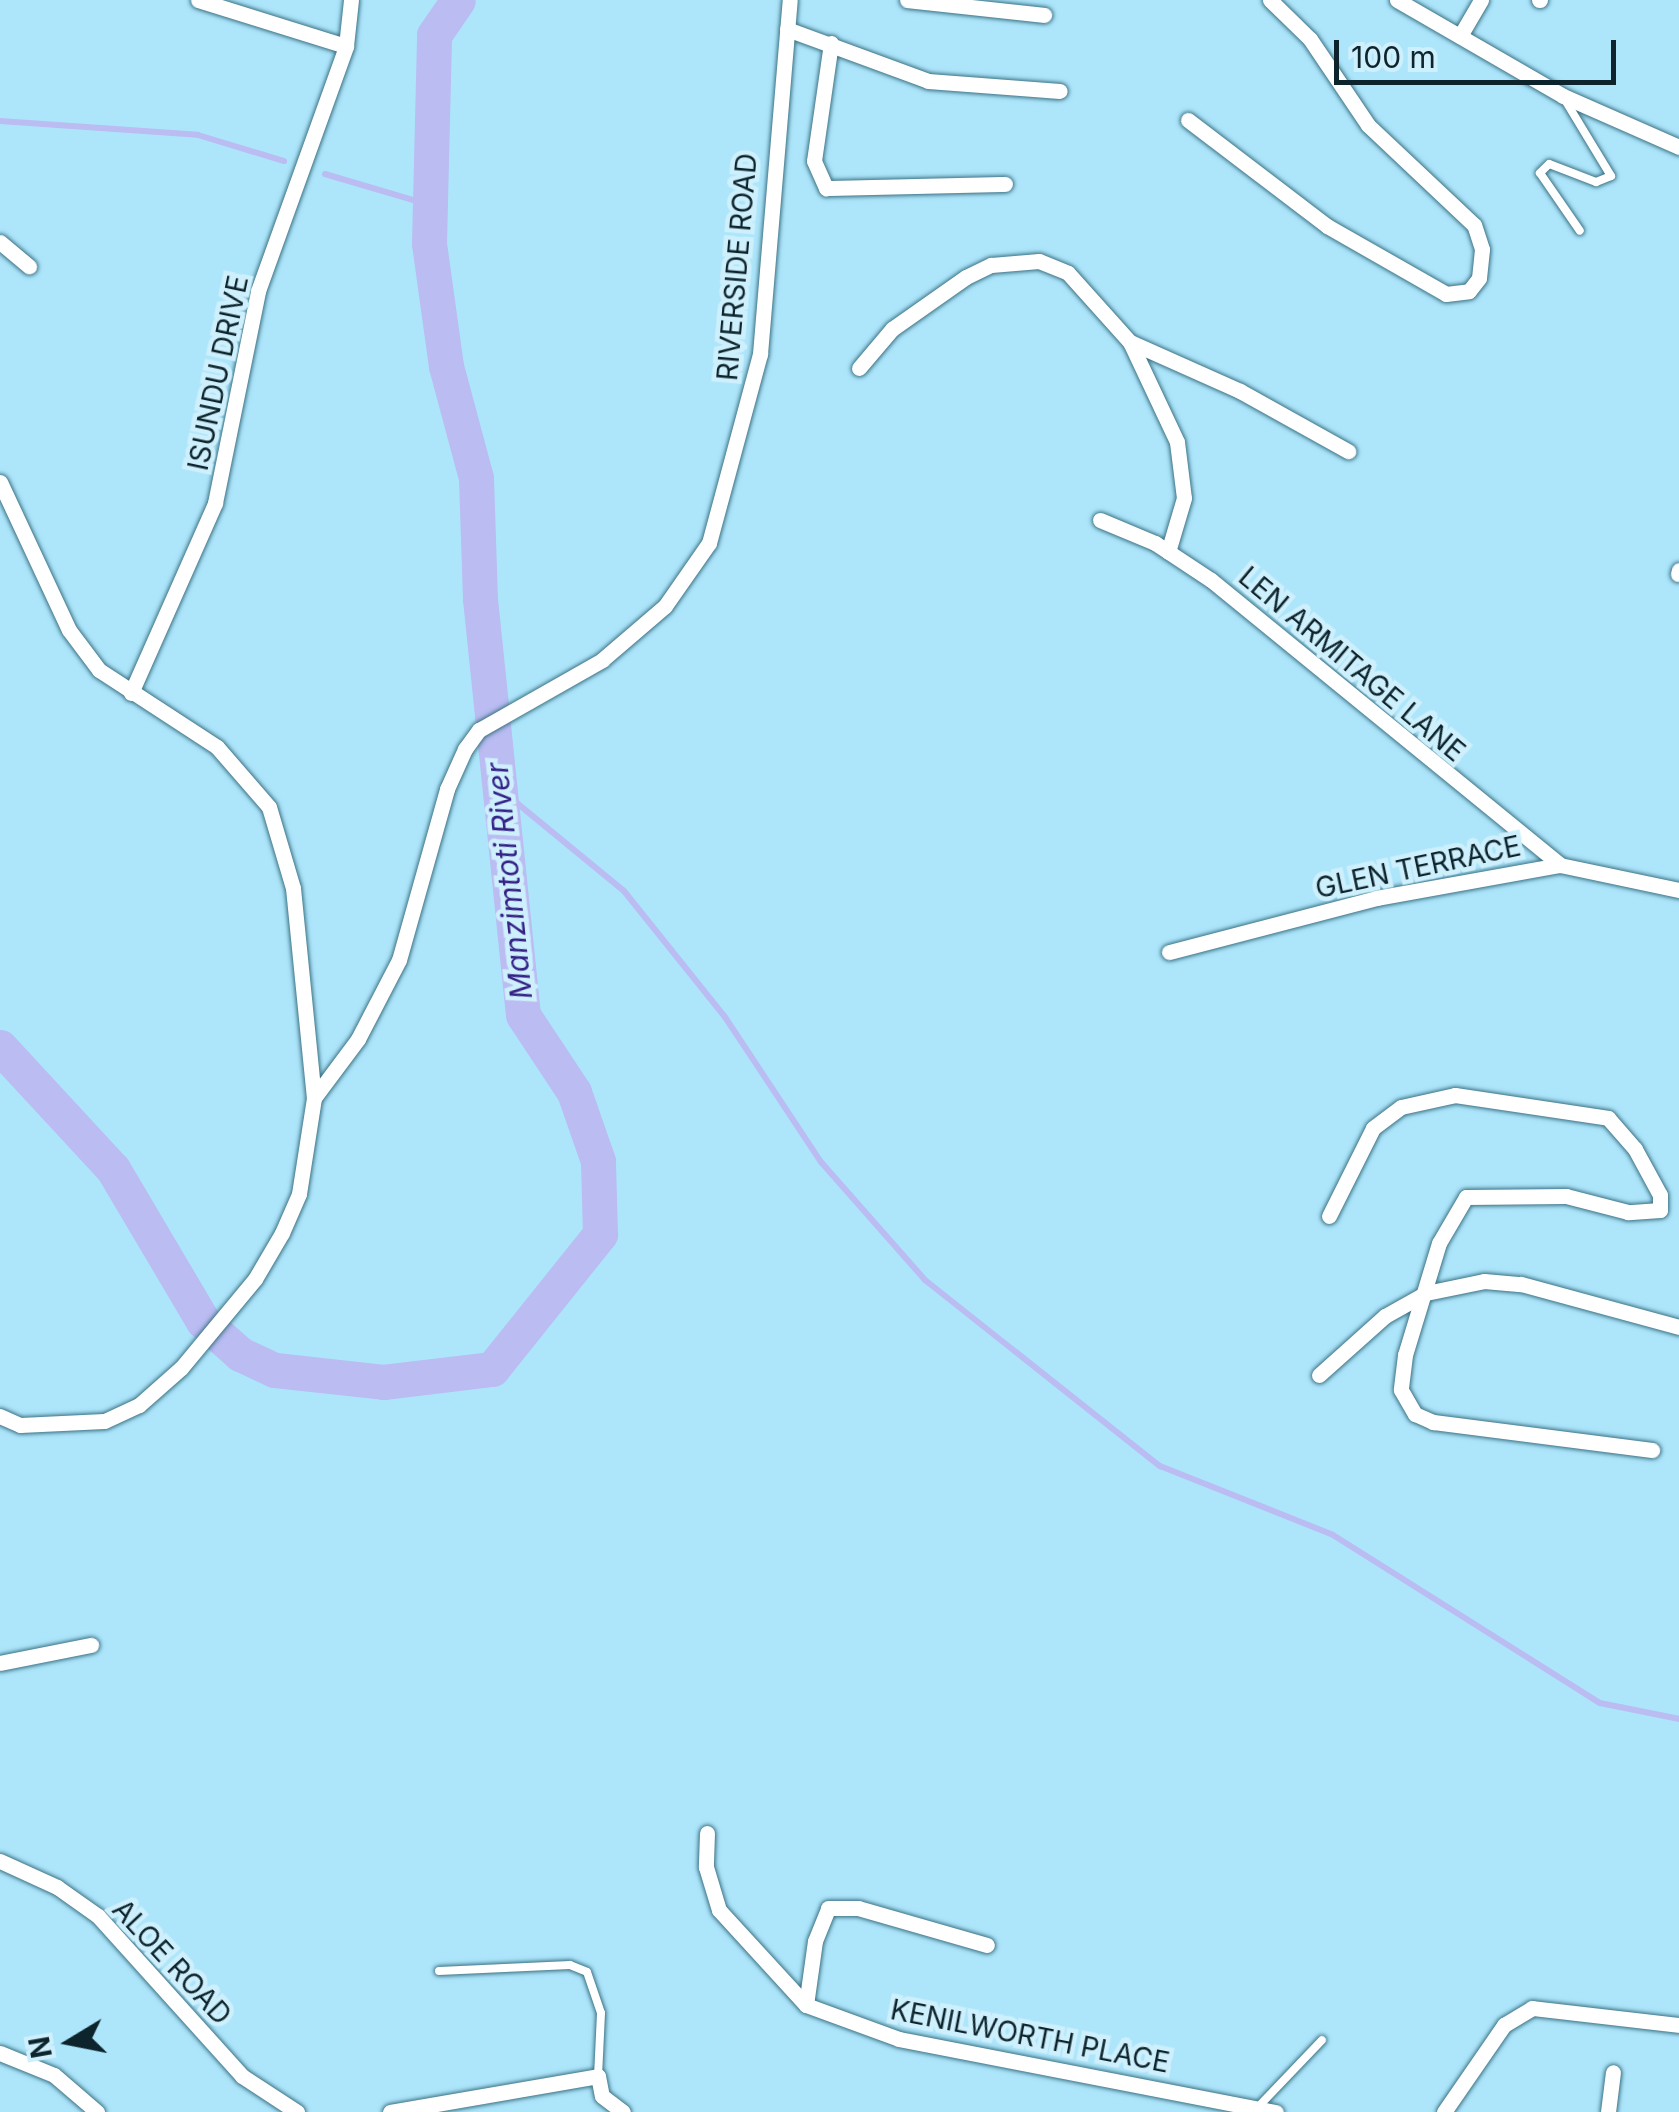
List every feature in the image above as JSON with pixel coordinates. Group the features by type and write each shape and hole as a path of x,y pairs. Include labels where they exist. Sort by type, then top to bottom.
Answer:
{"street":[{"path":"198,0 346,46"},
{"name":"ISUNDU DRIVE","path":"131,693 214,503 258,291 346,46 351,0"},
{"name":"RIVERSIDE ROAD","path":"314,1098 358,1039 398,960 426,883 447,789 465,749 479,730 549,696 665,606 708,544 760,354 790,0"},
{"path":"906,0 1044,15"},
{"path":"1188,120 1327,226 1446,294 1468,291 1479,278 1482,249 1474,225 1368,125 1310,40 1270,0"},
{"path":"1397,0 1563,96 1679,147"},
{"path":"1460,36 1481,0"},
{"path":"787,29 831,42 928,81 1060,91"},
{"path":"831,42 814,161 826,188 1006,184"},
{"path":"0,242 29,266"},
{"path":"859,368 892,328 966,276 1015,262 1038,261 1068,272 1130,342 1184,468 1181,522 1168,552"},
{"path":"1130,342 1240,391 1348,451"},
{"path":"0,482 70,630 99,670 217,746 269,808 293,888 314,1098 299,1194 254,1279 181,1368 138,1405 104,1421 20,1425 0,1416"},
{"name":"LEN ARMITAGE LANE","path":"1100,520 1168,552 1560,865"},
{"name":"GLEN TERRACE","path":"1168,952 1376,898 1560,865 1679,890"},
{"path":"1329,1216 1373,1128 1401,1107 1427,1098 1542,1103 1596,1112 1620,1128 1660,1195 1660,1210 1648,1215 1566,1196 1466,1197 1447,1220 1402,1371 1402,1390 1416,1414 1476,1432 1652,1450"},
{"path":"1319,1375 1354,1339 1426,1293 1484,1281 1521,1284 1679,1327"},
{"path":"0,1663 92,1644"},
{"name":"KENILWORTH PLACE","path":"708,1833 706,1867 719,1910 806,2005 899,2039 1276,2112"},
{"name":"ALOE ROAD","path":"0,1861 57,1886 98,1916 242,2076 297,2112"},
{"path":"806,2005 815,1941 828,1908 858,1908 986,1945"},
{"path":"1444,2112 1504,2026 1532,2008 1679,2025"},
{"path":"0,2053 54,2075 97,2112"},
{"path":"1608,2112 1613,2072"},
{"path":"390,2112 598,2076 602,2096 623,2112"}],"lane":[{"path":"1563,96 1611,176 1596,182 1549,164 1540,173 1580,232"},
{"path":"439,1971 570,1965 587,1972 601,2013 598,2076"},
{"path":"1257,2108 1322,2040"}],"waterway":[{"name":"Manzimtoti River","path":"0,1047 113,1169 203,1321 240,1354 275,1370 383,1382 492,1369 600,1234 598,1161 574,1092 523,1015 480,599 476,478 446,366 429,243 434,35 458,0"},
{"path":"0,121 198,135 284,161"},
{"path":"325,174 430,205"},
{"path":"501,790 624,891 725,1017 821,1162 925,1280 1160,1466 1333,1535 1600,1703 1679,1719"}]}
